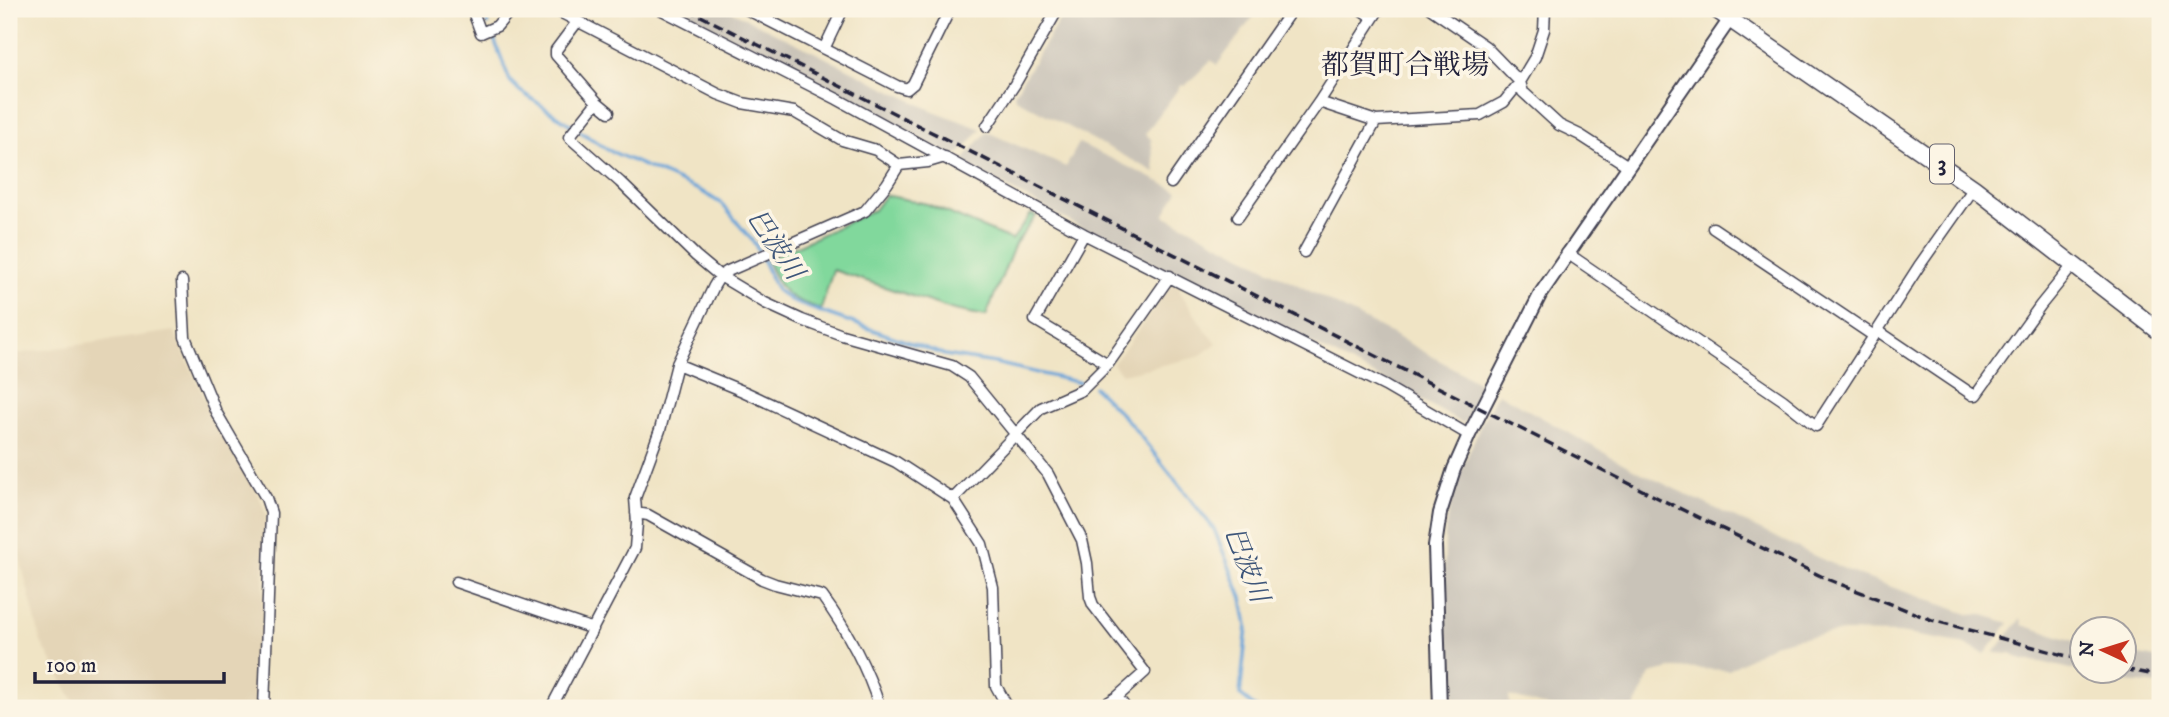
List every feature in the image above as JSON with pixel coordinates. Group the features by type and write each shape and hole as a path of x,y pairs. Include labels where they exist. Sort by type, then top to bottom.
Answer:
{"main road":[{"name":"3","path":"1715,9 1734,14 1975,188 2160,332"}],"street":[{"path":"472,9 481,33 497,26 511,9"},
{"path":"554,9 718,94 742,103 794,112 842,139 876,150 899,165 945,157"},
{"path":"660,9 945,157 1084,234 1385,386 1469,435"},
{"path":"746,9 907,89 913,84 950,9"},
{"path":"824,49 843,9"},
{"path":"987,126 1015,84 1058,9"},
{"path":"1171,183 1292,9"},
{"path":"1238,217 1319,102 1376,13 1360,9"},
{"path":"1431,9 1485,46 1520,82 1523,92 1559,125 1580,135 1628,166"},
{"path":"1319,102 1376,121 1480,114 1504,102 1520,82 1535,57 1544,30 1545,9"},
{"path":"1440,708 1435,546 1443,499 1469,435 1524,325 1566,253 1734,14"},
{"path":"577,22 556,50 556,55 609,112"},
{"path":"597,102 569,137 720,276 765,303 802,320 842,335 952,366 970,377 1048,474 1082,540 1090,601 1145,672 1117,697 1099,708"},
{"path":"1304,252 1376,121"},
{"path":"551,708 635,548 635,498 660,430 677,364 720,276 866,211 899,165"},
{"path":"1566,253 1783,400 1816,426 1919,266 1975,188"},
{"path":"1713,228 1973,395 1976,395 2074,264"},
{"path":"1084,234 1035,320 1108,364"},
{"path":"953,499 1041,408 1082,390 1108,364 1170,276"},
{"path":"182,281 185,337 216,412 266,498 271,513 264,708"},
{"path":"677,364 745,392 896,462 953,499 982,544 993,587 996,685 1008,708"},
{"path":"636,513 648,515 762,579 822,596 858,652 880,708"},
{"path":"456,582 593,629"},
{"path":"1117,697 1126,708"}],"shaded area":[{"path":"673,9 727,9 931,110 981,129 961,152 953,156"},
{"path":"1066,9 1259,9 1217,65 1211,60 1185,86 1181,85 1145,134 1151,139 1155,172 1016,99 1014,94"},
{"path":"987,132 1066,167 1079,143 1178,191 1164,215 1392,334 1487,387 1470,418 1462,423 1402,389 1084,229 963,163"},
{"path":"1173,283 1180,287 1180,292 1217,343 1198,357 1122,374 1113,364"},
{"path":"174,331 206,402 259,496 266,514 260,708 76,705 41,642 20,558 9,355"},
{"path":"1498,393 1633,469 1819,558 1863,577 1971,615 1980,614 2009,623 1985,654 1961,643 1900,633 1844,632 1797,638 1773,644 1729,670 1674,668 1650,674 1634,708 1610,708 1602,704 1600,708 1553,708 1509,696 1510,708 1447,708 1445,534 1459,477 1480,426"},
{"path":"2021,618 2022,625 2068,639 2068,669 2022,660 2011,654 1994,653"},
{"path":"2138,655 2160,659 2160,685 2138,683"}],"green space":[{"path":"885,195 927,204 1012,240 1031,214 1036,216 1015,244 986,316 954,310 833,270 821,309 786,293 767,260 874,210"}],"waterway":[{"name":"巴波川","path":"482,9 488,24"},
{"name":"巴波川","path":"493,36 510,81 520,91 608,150 701,191 722,204 755,244 777,290 793,302 945,355 995,363 1081,383"},
{"name":"巴波川","path":"1094,387 1130,423 1214,529 1242,598 1247,626 1240,695 1256,708"}],"railway":[{"path":"687,9 1662,500 1827,579 1932,620 2068,656"},
{"path":"2138,672 2160,676"}],"district":[{"name":"都賀町合戦場","path":"1405,65"}]}
